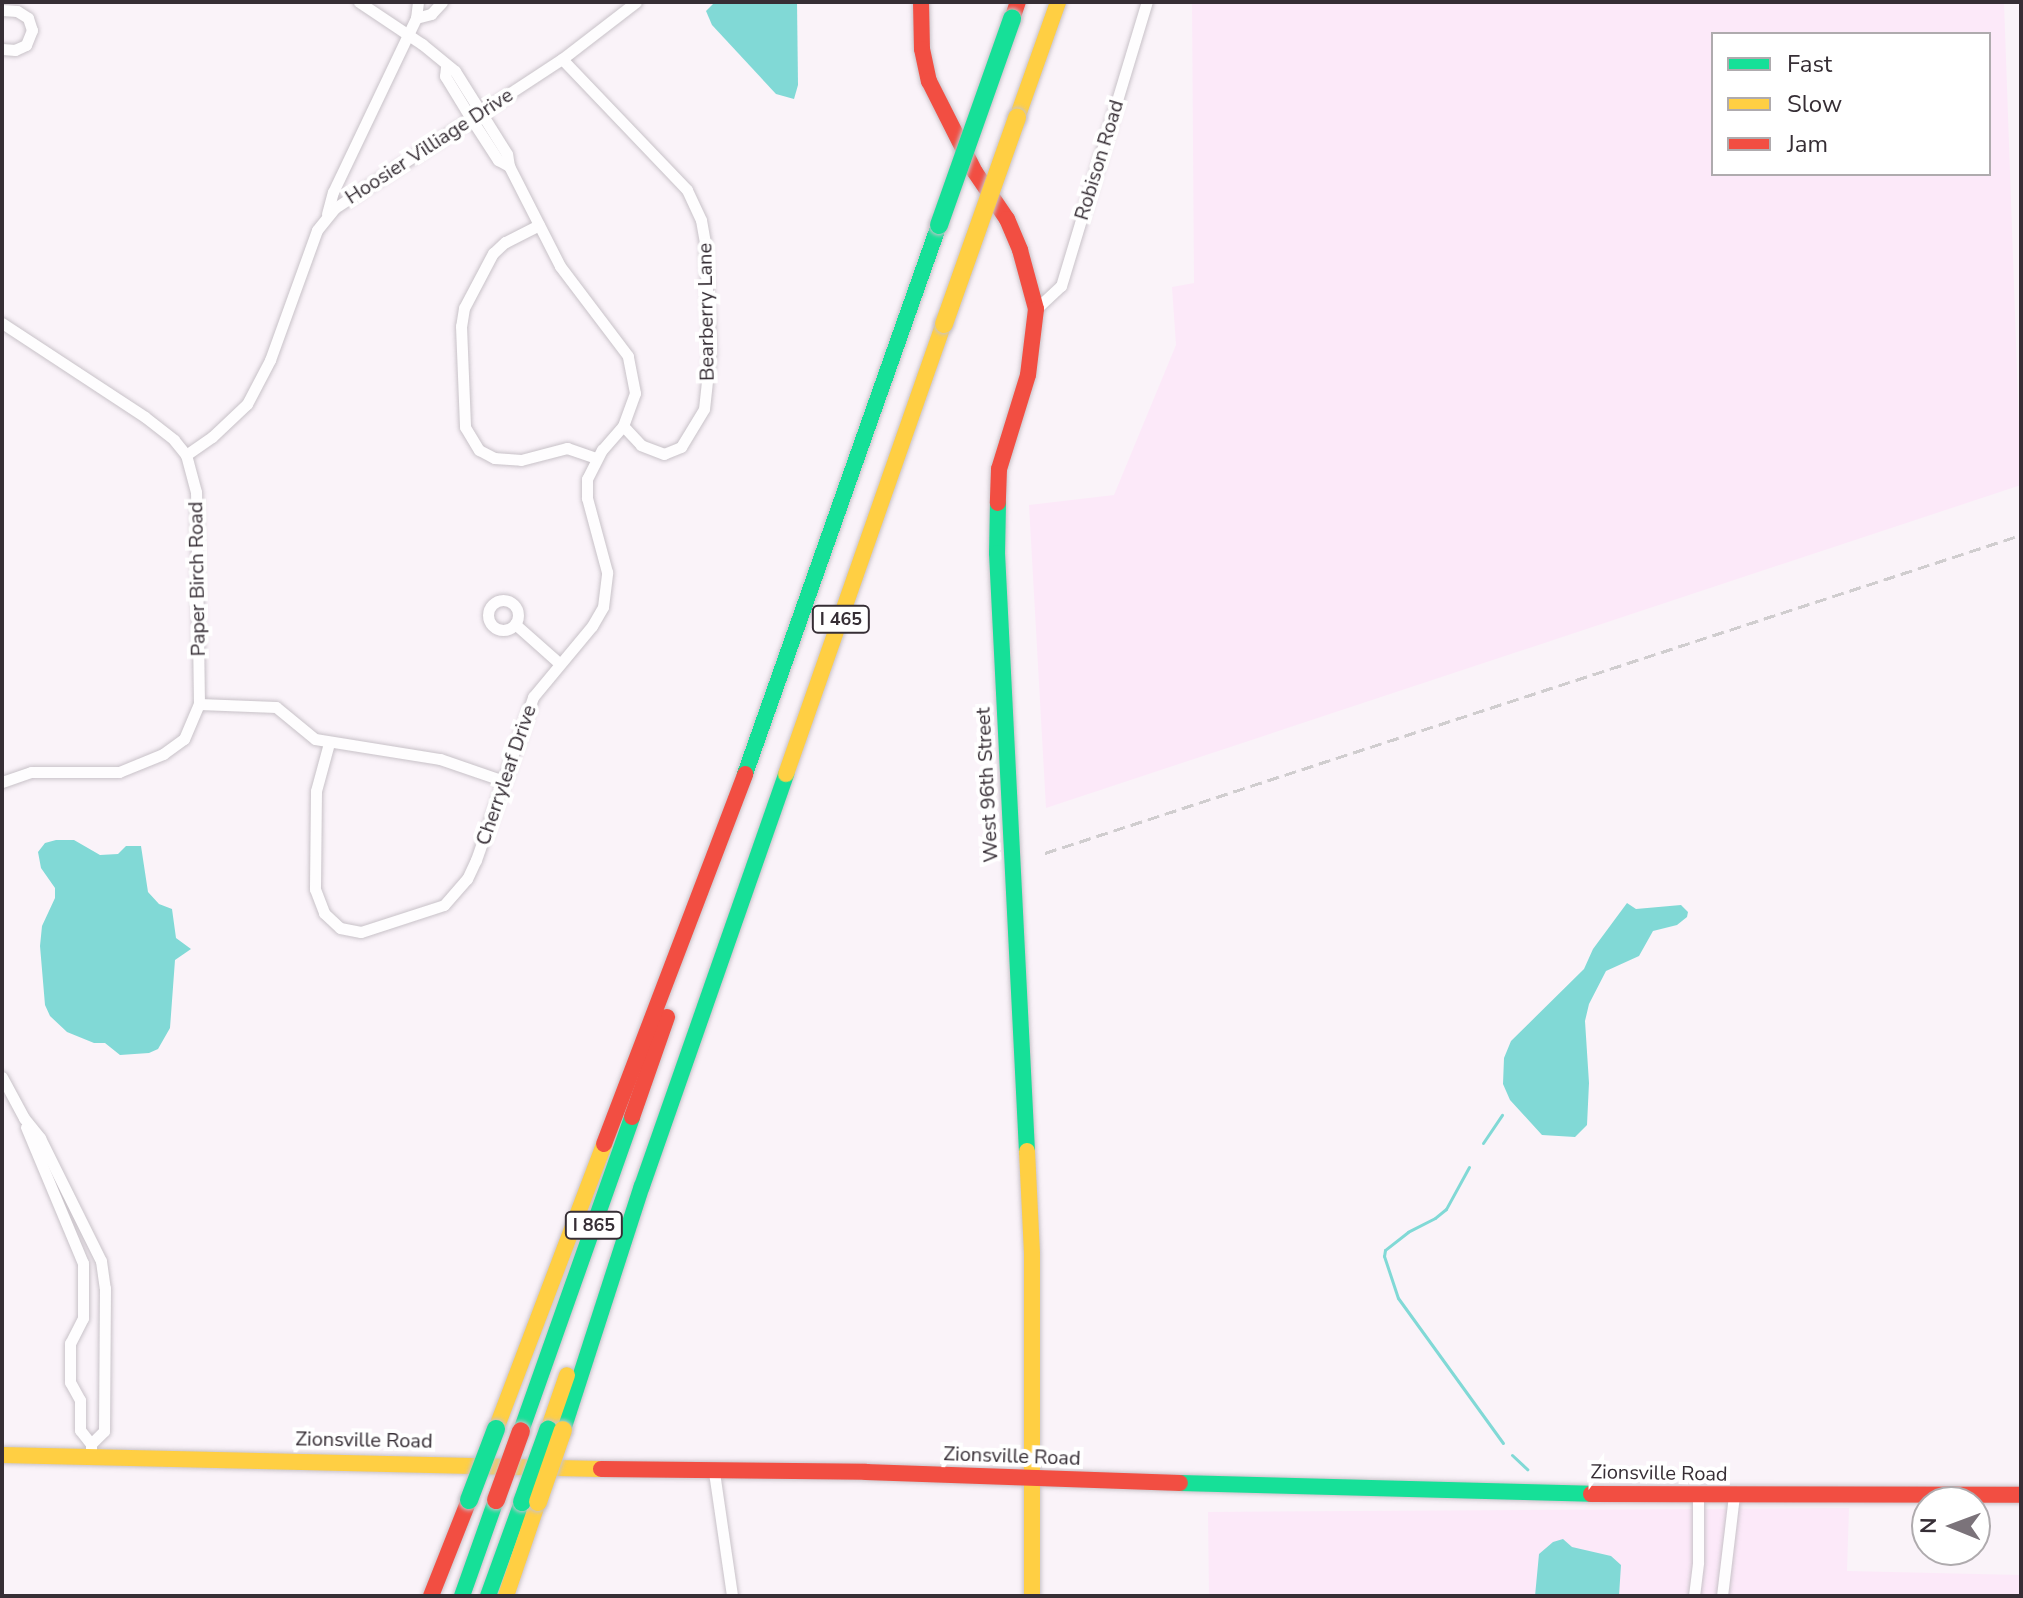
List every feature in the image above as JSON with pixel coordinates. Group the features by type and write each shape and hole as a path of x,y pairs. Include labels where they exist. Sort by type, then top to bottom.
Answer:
{"main road":[{"name":"West 96th Street","path":"921,2 922,49 929,81 975,172 1007,219 1020,250 1036,309 1028,375 999,469 997,540 1032,1254 1032,1596"},
{"name":"I 465","path":"506,1596 530,1502 1058,2"},
{"name":"I 465","path":"759,736 1015,11"},
{"name":"I 865","path":"462,1596 759,736"},
{"path":"431,1596 658,1022"},
{"name":"Zionsville Road","path":"2,1455 91,1450 714,1472 866,1472 1698,1496 2021,1495"},
{"path":"488,1596 530,1502"}],"street":[{"name":"Cherryleaf Drive","path":"329,743 316,791 315,889 331,922 349,931 373,930 444,905 467,879 533,697 592,626 606,594 606,563 587,498 587,479 596,458 623,426 635,393 628,356 567,277 509,166 507,154 455,71 446,67 407,33 359,2"},
{"path":"325,220 333,192 416,18 418,2"},
{"path":"416,18 431,14 442,2"},
{"name":"Hoosier Villiage Drive","path":"186,455 212,437 247,404 270,360 311,245 325,220 347,198 483,113 562,59 636,2"},
{"name":"Robison Road","path":"1036,309 1061,286 1147,2"},
{"path":"2,10 17,11 28,18 32,30 26,45 15,50 2,49"},
{"name":"Bearberry Lane","path":"562,59 648,153 687,190 701,220 705,242 710,353 704,409 681,447 664,454 641,445 623,426"},
{"name":"Cherryleaf Drive","path":"446,67 445,76 472,120 498,160 509,166"},
{"path":"539,225 505,242 493,253 464,308 461,326 465,427 479,450 494,458 521,460 567,448 596,458"},
{"path":"2,323 145,417 174,440 186,455"},
{"name":"Paper Birch Road","path":"186,455 196,492 199,704"},
{"path":"515,624 559,663"},
{"path":"2,782 31,772 130,770 163,754 184,739 199,704 276,707 315,739 440,759 504,781"},
{"path":"2,1077 24,1118 83,1263 83,1318 70,1343 70,1382 80,1400 80,1430 91,1450 104,1431 105,1288 101,1261 40,1138 24,1118"},
{"path":"714,1472 732,1596"},
{"path":"1694,1596 1698,1562 1698,1496"},
{"path":"1722,1596 1734,1496"}],"shaded area":[{"path":"1192,2 2004,2 2021,485 1046,808 1029,505 1114,495 1176,345 1172,287 1194,283"},
{"path":"1849,1508 1847,1571 2021,1575 2021,1596 1209,1596 1208,1512"}],"water":[{"path":"715,2 797,2 798,85 794,99 776,94 712,25 706,11"},
{"path":"74,840 100,855 118,854 126,846 141,846 148,892 159,904 172,909 176,938 191,949 175,960 170,1028 158,1049 149,1053 120,1055 105,1043 94,1043 67,1032 50,1016 45,1005 40,946 42,926 55,898 55,888 41,868 38,852 45,843"},
{"path":"1627,903 1636,909 1681,905 1688,912 1687,917 1677,925 1653,931 1639,956 1606,971 1589,1004 1585,1021 1589,1083 1587,1125 1575,1137 1542,1135 1510,1100 1503,1084 1504,1058 1511,1041 1584,969 1593,949"},
{"path":"1563,1539 1572,1547 1611,1556 1621,1565 1619,1596 1535,1596 1539,1554 1553,1542"}],"waterway":[{"path":"1483,1143 1502,1115"},
{"path":"1469,1167 1446,1209 1408,1232 1385,1250 1384,1256 1398,1298 1503,1443"},
{"path":"1512,1455 1527,1469"}],"railway":[{"path":"1045,853 2021,535"}],"traffic: fast":[{"path":"939,225 1012,19"},
{"path":"745,774 939,225"},
{"path":"998,503 997,553 1027,1151"},
{"path":"563,1430 642,1186 786,774"},
{"path":"521,1431 632,1117"},
{"path":"469,1500 496,1429"},
{"path":"522,1502 548,1430"},
{"path":"1180,1483 1591,1494"},
{"path":"462,1596 496,1500"},
{"path":"488,1596 522,1502"}],"traffic: slow":[{"path":"1017,118 1058,2"},
{"path":"944,324 1017,118"},
{"path":"786,774 944,324"},
{"path":"496,1429 604,1144"},
{"path":"1027,1151 1032,1254 1032,1596"},
{"path":"548,1430 567,1375"},
{"path":"538,1502 563,1430"},
{"path":"2,1455 601,1469"},
{"path":"506,1596 538,1502"}],"traffic: jam":[{"path":"921,2 922,49 929,81 975,172 1007,219 1020,250 1036,309 1028,375 999,469 998,503"},
{"path":"1012,19 1018,2"},
{"path":"604,1144 745,774"},
{"path":"632,1117 667,1017"},
{"path":"496,1500 521,1431"},
{"path":"601,1469 866,1472 1180,1483"},
{"path":"1591,1494 2021,1495"},
{"path":"431,1596 469,1500"}]}
